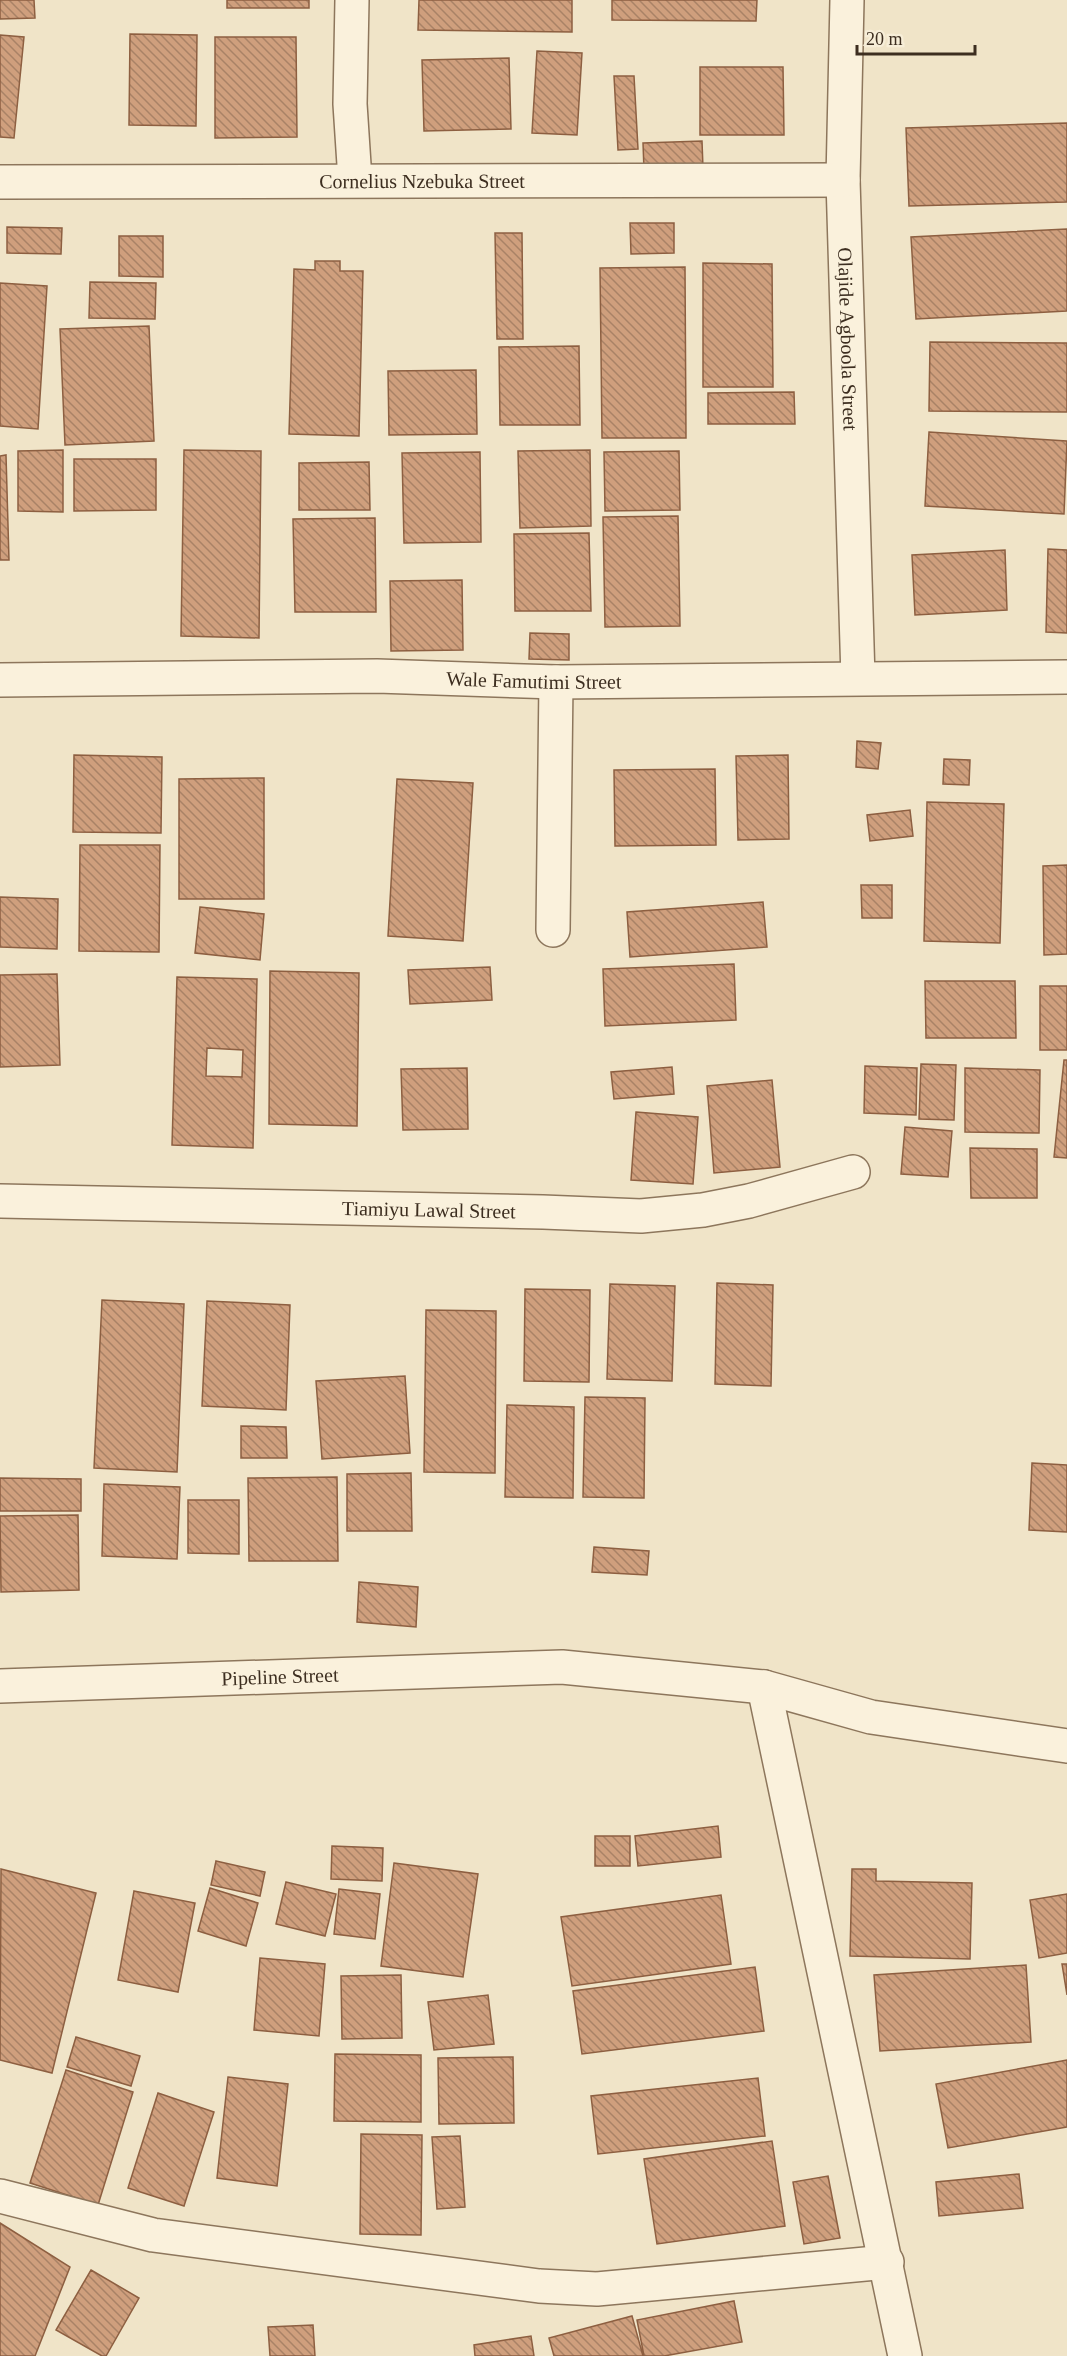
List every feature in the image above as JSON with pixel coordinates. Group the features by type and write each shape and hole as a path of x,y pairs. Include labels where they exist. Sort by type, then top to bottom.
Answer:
{"street":[{"path":"352,0 350,104 355,180"},
{"name":"Olajide Agboola Street","path":"847,0 843,180 858,678"},
{"name":"Cornelius Nzebuka Street","path":"0,182 843,180"},
{"name":"Wale Famutimi Street","path":"0,681 377,676 556,682 1067,677"},
{"path":"553,930 556,682"},
{"name":"Tiamiyu Lawal Street","path":"0,1201 641,1216 704,1210 749,1202 854,1172"},
{"name":"Pipeline Street","path":"0,1686 562,1667 764,1686 871,1718 1067,1746"},
{"path":"764,1686 905,2356"},
{"path":"0,2196 153,2235 539,2286 597,2289 887,2262"}],"building":[{"path":"0,0 34,0 35,18 0,19"},
{"path":"227,0 309,0 309,8 227,8"},
{"path":"419,0 572,0 572,32 418,30"},
{"path":"612,0 757,0 756,21 612,20"},
{"path":"130,34 197,35 196,126 129,125"},
{"path":"0,35 24,37 14,138 0,137"},
{"path":"215,37 296,37 297,137 215,138"},
{"path":"537,51 582,53 577,135 532,133"},
{"path":"509,58 511,129 424,131 422,60"},
{"path":"700,67 783,67 784,135 700,135"},
{"path":"614,76 634,76 638,149 618,150"},
{"path":"1067,123 1067,202 909,206 906,128"},
{"path":"702,141 703,168 644,170 643,143"},
{"path":"630,223 674,223 674,253 631,254"},
{"path":"7,227 62,228 61,254 7,253"},
{"path":"1067,229 1067,311 916,319 911,237"},
{"path":"495,233 522,233 523,339 497,339"},
{"path":"119,236 163,236 163,277 119,276"},
{"path":"315,261 340,261 340,271 363,271 359,436 289,434 294,269 315,270"},
{"path":"703,263 772,264 773,387 703,387"},
{"path":"685,267 686,438 602,438 600,268"},
{"path":"90,282 156,283 155,319 89,318"},
{"path":"0,283 47,286 38,429 0,426"},
{"path":"149,326 154,441 65,445 60,329"},
{"path":"930,342 1067,343 1067,412 929,411"},
{"path":"579,346 580,425 500,425 499,347"},
{"path":"476,370 477,434 389,435 388,371"},
{"path":"794,392 795,424 708,424 708,393"},
{"path":"929,432 1067,441 1064,514 925,506"},
{"path":"63,450 63,512 18,511 18,451"},
{"path":"184,450 261,451 259,638 181,636"},
{"path":"590,450 591,526 520,528 518,451"},
{"path":"679,451 680,510 605,511 604,452"},
{"path":"480,452 481,542 404,543 402,453"},
{"path":"6,455 9,560 0,560 0,456"},
{"path":"74,459 156,459 156,510 74,511"},
{"path":"369,462 370,510 299,510 299,463"},
{"path":"678,516 680,626 605,627 603,517"},
{"path":"375,518 376,612 295,612 293,519"},
{"path":"589,533 591,611 515,611 514,534"},
{"path":"1048,549 1067,550 1067,633 1046,632"},
{"path":"1005,550 1007,610 915,615 912,555"},
{"path":"462,580 463,650 391,651 390,581"},
{"path":"530,633 569,634 569,660 529,659"},
{"path":"857,741 881,743 878,769 856,767"},
{"path":"74,755 162,757 161,833 73,832"},
{"path":"788,755 789,839 738,840 736,756"},
{"path":"944,759 970,760 969,785 943,784"},
{"path":"715,769 716,845 615,846 614,770"},
{"path":"264,778 264,899 179,899 179,779"},
{"path":"397,779 473,783 463,941 388,936"},
{"path":"927,802 1004,804 1000,943 924,941"},
{"path":"910,810 913,836 870,841 867,815"},
{"path":"80,845 160,845 159,952 79,951"},
{"path":"1067,865 1067,954 1044,955 1043,866"},
{"path":"861,885 892,885 892,918 862,918"},
{"path":"0,897 58,899 57,949 0,947"},
{"path":"763,902 767,947 630,957 627,912"},
{"path":"200,907 264,914 260,960 195,953"},
{"path":"734,964 736,1020 605,1026 603,969"},
{"path":"490,967 492,1000 410,1004 408,970"},
{"path":"270,971 359,973 357,1126 269,1124"},
{"path":"57,974 60,1065 0,1067 0,975"},
{"path":"177,977 257,979 253,1148 172,1145","holes":["207,1048 243,1050 242,1077 206,1076"]},
{"path":"925,981 1015,981 1016,1038 926,1038"},
{"path":"1040,986 1067,986 1067,1050 1040,1050"},
{"path":"1064,1060 1067,1060 1067,1158 1054,1157"},
{"path":"921,1064 956,1065 954,1120 919,1119"},
{"path":"865,1066 917,1068 916,1115 864,1113"},
{"path":"672,1067 674,1094 614,1099 611,1072"},
{"path":"467,1068 468,1129 403,1130 401,1069"},
{"path":"965,1068 1040,1070 1039,1133 965,1132"},
{"path":"772,1080 780,1167 714,1173 707,1086"},
{"path":"636,1112 698,1117 693,1184 631,1180"},
{"path":"905,1127 952,1131 948,1177 901,1174"},
{"path":"970,1148 1037,1149 1037,1198 971,1198"},
{"path":"717,1283 773,1285 771,1386 715,1384"},
{"path":"610,1284 675,1286 672,1381 607,1379"},
{"path":"525,1289 590,1290 589,1382 524,1381"},
{"path":"102,1300 184,1304 177,1472 94,1468"},
{"path":"207,1301 290,1305 286,1410 202,1406"},
{"path":"426,1310 496,1311 495,1473 424,1472"},
{"path":"405,1376 410,1453 322,1459 316,1381"},
{"path":"585,1397 645,1398 644,1498 583,1497"},
{"path":"507,1405 574,1407 573,1498 505,1497"},
{"path":"241,1426 286,1427 287,1458 241,1458"},
{"path":"1032,1463 1067,1465 1067,1532 1029,1530"},
{"path":"411,1473 412,1531 347,1531 347,1474"},
{"path":"337,1477 338,1561 249,1561 248,1478"},
{"path":"0,1478 81,1479 81,1511 0,1511"},
{"path":"104,1484 180,1487 177,1559 102,1556"},
{"path":"188,1500 239,1500 239,1554 188,1553"},
{"path":"78,1515 79,1590 1,1592 0,1516"},
{"path":"594,1547 649,1551 647,1575 592,1572"},
{"path":"359,1582 418,1587 416,1627 357,1622"},
{"path":"718,1826 721,1857 638,1866 635,1836"},
{"path":"595,1836 630,1836 630,1866 595,1866"},
{"path":"332,1846 383,1848 382,1881 331,1879"},
{"path":"216,1861 265,1872 260,1896 211,1885"},
{"path":"394,1863 478,1874 463,1977 381,1966"},
{"path":"1,1869 96,1893 52,2073 0,2060"},
{"path":"852,1869 876,1869 876,1881 972,1883 970,1959 850,1956"},
{"path":"286,1882 336,1894 325,1936 276,1924"},
{"path":"210,1888 258,1903 246,1946 198,1931"},
{"path":"339,1889 380,1894 375,1939 334,1934"},
{"path":"134,1891 195,1903 178,1992 118,1980"},
{"path":"1067,1894 1067,1953 1039,1958 1030,1900"},
{"path":"721,1895 731,1964 572,1986 561,1917"},
{"path":"260,1958 325,1964 319,2036 254,2030"},
{"path":"1062,1964 1067,1964 1067,1995"},
{"path":"1026,1965 1031,2042 880,2051 874,1975"},
{"path":"755,1967 764,2031 582,2054 573,1991"},
{"path":"401,1975 402,2038 342,2039 341,1976"},
{"path":"488,1995 494,2044 434,2050 428,2002"},
{"path":"76,2037 140,2056 131,2086 67,2067"},
{"path":"335,2054 421,2055 421,2122 334,2121"},
{"path":"513,2057 514,2123 439,2124 438,2058"},
{"path":"1067,2060 1067,2127 948,2148 936,2084"},
{"path":"66,2070 133,2092 98,2205 30,2183"},
{"path":"228,2077 288,2084 277,2186 217,2178"},
{"path":"758,2078 765,2136 598,2154 591,2096"},
{"path":"158,2093 214,2112 184,2206 128,2188"},
{"path":"361,2134 422,2135 421,2235 360,2234"},
{"path":"460,2136 465,2207 437,2209 432,2137"},
{"path":"772,2141 785,2226 657,2244 644,2159"},
{"path":"1019,2174 1023,2208 939,2216 936,2182"},
{"path":"828,2176 840,2238 804,2244 793,2182"},
{"path":"0,2223 70,2267 35,2356 0,2356"},
{"path":"91,2270 139,2298 106,2356 102,2356 56,2330"},
{"path":"734,2301 742,2342 664,2356 644,2356 637,2320"},
{"path":"632,2316 643,2356 554,2356 549,2338"},
{"path":"313,2325 315,2356 270,2356 268,2327"},
{"path":"531,2336 534,2356 475,2356 474,2345"}]}
